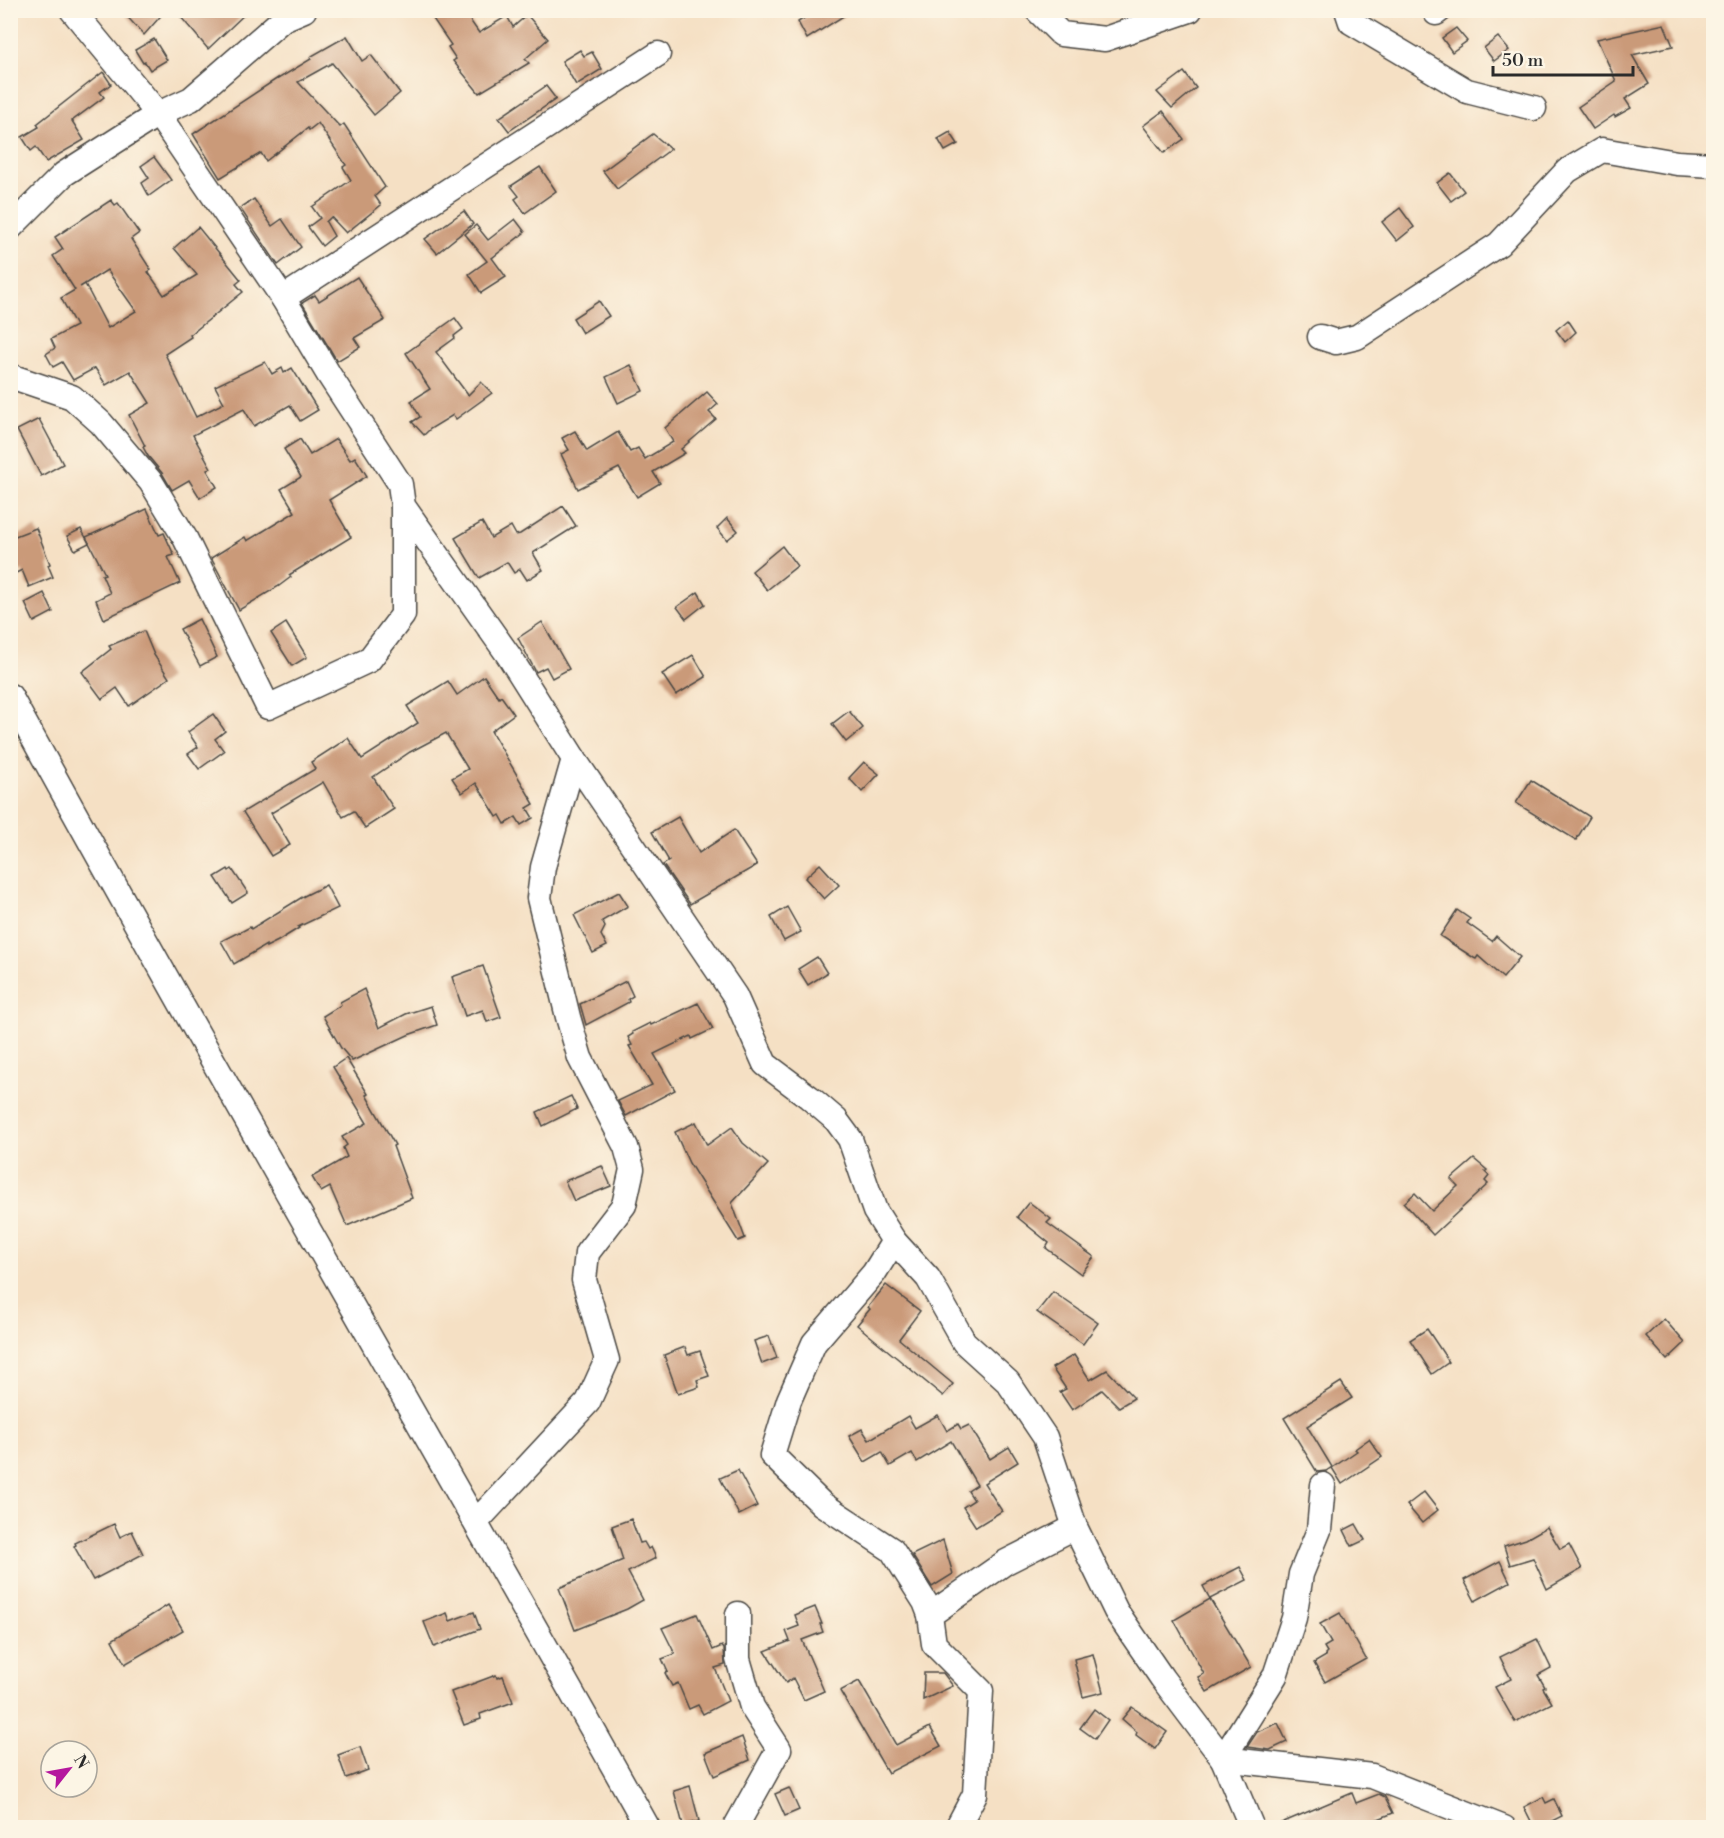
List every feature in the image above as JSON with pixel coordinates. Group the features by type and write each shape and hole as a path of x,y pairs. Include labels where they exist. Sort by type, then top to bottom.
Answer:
{"street":[{"path":"10,376 72,397 102,423 151,482 185,538 268,707 369,660 403,615 403,506 400,484 329,375 283,298 158,114 72,10"},
{"path":"10,228 64,174 158,114 191,99 283,19 304,10"},
{"path":"1037,10 1061,34 1105,39 1190,10"},
{"path":"1434,10 1436,13 1440,10"},
{"path":"1344,11 1351,22 1467,91 1534,108"},
{"path":"283,298 658,54"},
{"path":"1320,337 1336,342 1357,337 1499,244 1567,171 1602,150 1677,163 1713,165"},
{"path":"1634,156 1691,178 1713,182"},
{"path":"403,506 509,656 574,759 735,996 765,1064 836,1120 850,1139 875,1211 894,1241 928,1278 964,1342 1008,1382 1045,1437 1075,1527 1116,1611 1162,1678 1223,1759 1252,1827"},
{"path":"10,696 135,924 648,1827"},
{"path":"476,1522 588,1402 593,1392 607,1360 584,1280 587,1253 624,1205 632,1169 626,1147 580,1058 539,898 543,867 574,759"},
{"path":"894,1241 874,1273 814,1343 789,1400 772,1455 822,1504 892,1550 925,1602 930,1615 934,1644 981,1691 975,1794 957,1827"},
{"path":"1223,1759 1275,1676 1294,1618 1301,1574 1319,1530 1323,1485"},
{"path":"930,1615 1006,1562 1075,1527"},
{"path":"735,1827 779,1749 752,1707 738,1659 738,1614"},
{"path":"1223,1759 1372,1776 1504,1827"}],"building":[{"path":"121,10 166,10 144,35"},
{"path":"175,10 249,10 208,49"},
{"path":"427,10 463,10 479,33 507,16 513,27 527,15 548,39 525,59 529,63 479,93 453,61 456,59 448,47 451,45"},
{"path":"817,10 853,10 807,39 798,22"},
{"path":"1664,24 1673,46 1632,55 1649,84 1625,99 1631,108 1615,117 1614,115 1593,129 1578,107 1616,81 1597,39"},
{"path":"1456,28 1467,41 1452,52 1442,38"},
{"path":"347,36 362,61 371,55 400,93 374,115 332,63 298,82 340,127 344,124 385,187 375,196 381,205 346,233 331,217 326,222 334,236 322,246 308,227 320,218 312,207 351,180 343,167 346,165 318,123 309,130 308,128 266,161 261,153 220,178 193,134 311,59 310,57"},
{"path":"1498,37 1509,50 1494,61 1484,48"},
{"path":"154,39 167,60 150,70 135,50"},
{"path":"580,50 584,56 592,52 602,69 576,85 562,61"},
{"path":"103,72 111,84 100,92 104,97 72,121 84,140 46,162 36,147 31,151 22,137 39,127 37,124"},
{"path":"1184,72 1196,88 1172,108 1157,92"},
{"path":"546,86 556,99 509,131 499,118"},
{"path":"1163,111 1184,139 1164,153 1143,126"},
{"path":"950,132 958,144 945,151 938,139"},
{"path":"653,134 671,149 617,189 603,171"},
{"path":"154,157 171,180 149,196 142,183 149,178 141,166"},
{"path":"540,167 556,191 525,213 515,199 519,196 511,186"},
{"path":"1450,173 1464,191 1451,201 1437,183"},
{"path":"254,199 272,226 282,219 301,247 278,265 240,208"},
{"path":"111,200 115,205 118,203 139,233 131,239 151,270 148,272 164,295 197,275 174,248 198,227 241,280 236,284 243,292 190,335 191,337 165,354 196,417 224,403 215,386 265,362 272,374 282,368 284,373 292,368 318,410 300,421 290,405 254,426 244,409 193,435 211,468 207,470 217,487 200,498 189,480 172,490 148,456 129,415 150,403 130,371 106,385 95,368 73,380 62,362 53,367 46,354 55,348 51,339 76,326 61,298 75,290 53,256 63,249 55,237","holes":["107,270 136,311 108,328 85,284 80,287"]},
{"path":"1400,208 1414,227 1397,241 1382,222"},
{"path":"464,211 473,224 437,253 425,239"},
{"path":"515,219 525,232 492,258 506,277 481,293 469,274 487,261 465,234 476,225 488,240"},
{"path":"357,277 385,320 354,338 360,347 337,361 302,303 315,295 319,301"},
{"path":"599,301 609,316 582,333 573,318"},
{"path":"455,318 463,329 436,352 468,395 481,382 492,393 456,419 453,415 424,435 412,422 420,417 411,401 430,389 406,353"},
{"path":"1568,320 1576,332 1565,342 1556,330"},
{"path":"631,365 643,391 618,403 606,377"},
{"path":"707,392 718,404 709,412 716,419 681,449 685,453 653,472 660,483 637,497 619,468 578,489 561,454 569,450 562,438 575,431 587,451 618,432 630,452 638,448 645,459 673,442 665,428"},
{"path":"39,419 63,464 41,476 17,430"},
{"path":"300,439 310,455 336,439 350,460 355,457 367,476 329,500 351,537 289,575 291,577 279,586 239,610 211,558 245,537 247,541 295,512 281,489 301,477 284,449"},
{"path":"563,506 576,526 533,553 543,570 527,580 520,569 514,573 507,562 479,578 455,538 482,522 491,538 511,526 516,535 520,534"},
{"path":"147,509 159,535 164,533 174,555 168,557 180,583 104,619 96,600 110,593 102,575 105,574 86,537"},
{"path":"727,518 738,531 727,540 717,528"},
{"path":"36,528 53,577 29,587 22,570 10,576 10,538"},
{"path":"81,529 89,543 75,550 67,536"},
{"path":"782,546 797,566 767,590 752,571"},
{"path":"698,592 705,604 686,619 677,607"},
{"path":"44,593 53,612 34,622 25,603"},
{"path":"199,619 217,657 200,666 180,629"},
{"path":"542,622 569,669 552,678 546,667 536,672 518,638"},
{"path":"286,623 307,657 292,666 271,633"},
{"path":"144,631 154,655 169,678 129,706 117,688 102,699 82,672 111,649 109,646"},
{"path":"693,655 706,677 676,695 662,674"},
{"path":"484,676 499,698 501,696 514,714 491,731 534,804 527,808 533,818 521,825 516,817 505,824 500,815 497,817 476,783 462,793 452,778 468,769 446,733 410,752 373,777 394,809 365,828 354,811 343,817 323,782 271,813 290,845 271,856 243,812 315,769 311,762 348,738 362,759 418,723 407,706 448,681 457,695"},
{"path":"849,711 863,728 846,742 832,724"},
{"path":"213,714 225,731 215,739 224,751 199,769 188,754 198,747 188,732"},
{"path":"864,762 879,774 862,792 849,778"},
{"path":"1531,780 1590,817 1576,840 1516,803"},
{"path":"678,817 699,853 734,830 757,865 690,904 663,865 669,861 652,832"},
{"path":"820,864 839,885 824,899 805,878"},
{"path":"228,869 229,871 232,869 248,893 232,903 215,877"},
{"path":"326,885 338,908 298,927 278,941 266,947 266,945 234,964 221,941 250,927 251,929"},
{"path":"619,892 628,906 602,921 605,927 601,935 607,946 593,953 574,915"},
{"path":"787,907 801,932 784,941 771,917"},
{"path":"1457,910 1470,919 1467,923 1492,941 1496,936 1520,957 1503,978 1478,956 1474,958 1440,936"},
{"path":"817,957 827,973 808,985 798,969"},
{"path":"483,966 501,1017 487,1022 483,1010 465,1016 452,977"},
{"path":"626,981 633,996 628,999 629,1002 586,1025 580,1004"},
{"path":"364,989 379,1028 406,1014 431,1006 437,1025 408,1035 352,1061 341,1048 323,1016 341,1005 340,1002"},
{"path":"698,1003 713,1029 692,1039 691,1036 654,1054 675,1090 626,1116 618,1101 652,1085 629,1046 632,1045 628,1037 633,1034 632,1032 650,1023 651,1025"},
{"path":"346,1058 395,1145 393,1146 412,1198 347,1226 330,1187 321,1192 312,1177 347,1157 343,1148 347,1145 342,1137 367,1123 333,1067"},
{"path":"571,1096 577,1109 543,1126 537,1112"},
{"path":"696,1122 707,1145 732,1127 743,1143 768,1164 732,1203 745,1238 738,1241 689,1163 675,1132"},
{"path":"1474,1159 1487,1170 1485,1172 1489,1176 1485,1181 1488,1184 1433,1235 1404,1203 1415,1193 1432,1211 1458,1186 1451,1179"},
{"path":"602,1166 611,1186 574,1201 565,1181"},
{"path":"1029,1202 1051,1219 1047,1223 1094,1257 1081,1274 1046,1248 1049,1243 1017,1217"},
{"path":"886,1285 920,1311 899,1339 953,1384 943,1396 857,1325"},
{"path":"1053,1292 1098,1323 1083,1344 1037,1312"},
{"path":"1664,1319 1685,1343 1667,1360 1646,1336"},
{"path":"1427,1329 1449,1362 1432,1374 1410,1340"},
{"path":"769,1336 777,1358 762,1364 754,1341"},
{"path":"685,1347 688,1355 700,1351 709,1376 697,1380 699,1387 678,1394 664,1355"},
{"path":"1074,1355 1090,1380 1107,1370 1134,1398 1119,1407 1102,1390 1072,1410 1060,1392 1066,1389 1052,1368"},
{"path":"1341,1382 1352,1398 1307,1426 1332,1467 1326,1471 1317,1472 1284,1418"},
{"path":"938,1415 947,1431 958,1424 961,1429 969,1425 990,1459 1009,1447 1018,1462 984,1483 1002,1511 976,1527 963,1507 974,1500 968,1491 977,1485 951,1441 917,1462 912,1453 890,1466 882,1452 865,1462 849,1436 862,1429 869,1440 908,1416 915,1428"},
{"path":"1369,1439 1382,1457 1342,1484 1332,1468 1357,1451 1355,1449"},
{"path":"738,1470 757,1506 739,1515 720,1478"},
{"path":"1424,1492 1438,1510 1422,1523 1407,1505"},
{"path":"631,1519 640,1543 644,1542 648,1549 651,1547 656,1558 628,1572 643,1600 575,1630 559,1588 623,1560 612,1526"},
{"path":"114,1524 120,1537 132,1531 143,1554 93,1580 74,1546 75,1543"},
{"path":"1356,1524 1365,1540 1352,1546 1344,1530"},
{"path":"1547,1527 1560,1549 1569,1544 1582,1569 1547,1589 1533,1558 1510,1565 1504,1546 1526,1539"},
{"path":"943,1540 953,1574 932,1587 912,1555"},
{"path":"1500,1561 1510,1582 1475,1601 1464,1580"},
{"path":"1240,1567 1247,1580 1210,1599 1203,1586"},
{"path":"1210,1599 1251,1667 1207,1692 1198,1677 1204,1674 1174,1620"},
{"path":"168,1605 183,1630 125,1664 112,1640"},
{"path":"815,1607 823,1632 802,1640 824,1691 804,1700 793,1678 786,1683 765,1651 790,1641 786,1631 799,1626 795,1615"},
{"path":"474,1612 480,1629 434,1647 424,1622 447,1613 450,1621"},
{"path":"1340,1613 1366,1659 1325,1682 1314,1663 1326,1656 1327,1652 1324,1647 1331,1643 1320,1624"},
{"path":"697,1614 713,1650 722,1646 724,1649 725,1665 715,1668 728,1701 703,1714 698,1705 689,1709 678,1683 672,1686 665,1673 668,1672 662,1659 675,1654 662,1628"},
{"path":"1537,1639 1551,1668 1538,1675 1552,1703 1515,1722 1495,1687 1511,1679 1500,1657"},
{"path":"1093,1654 1103,1692 1083,1697 1074,1659"},
{"path":"924,1673 943,1673 953,1686 923,1700"},
{"path":"496,1675 497,1678 503,1676 513,1702 480,1714 481,1719 464,1725 451,1692"},
{"path":"859,1681 896,1745 930,1727 941,1746 888,1773 840,1691"},
{"path":"1132,1707 1167,1732 1155,1749 1136,1735 1137,1732 1122,1719"},
{"path":"1094,1709 1108,1720 1095,1739 1080,1728"},
{"path":"1278,1723 1287,1742 1270,1750 1247,1747 1257,1732"},
{"path":"742,1737 750,1760 714,1776 705,1753"},
{"path":"360,1747 368,1770 346,1778 338,1755"},
{"path":"690,1786 699,1821 683,1825 674,1791"},
{"path":"789,1788 799,1810 785,1816 775,1794"},
{"path":"1352,1793 1356,1803 1379,1794 1385,1797 1393,1813 1371,1822 1373,1827 1272,1827"},
{"path":"1543,1797 1546,1803 1554,1799 1562,1816 1540,1827 1534,1827 1524,1807"}]}
